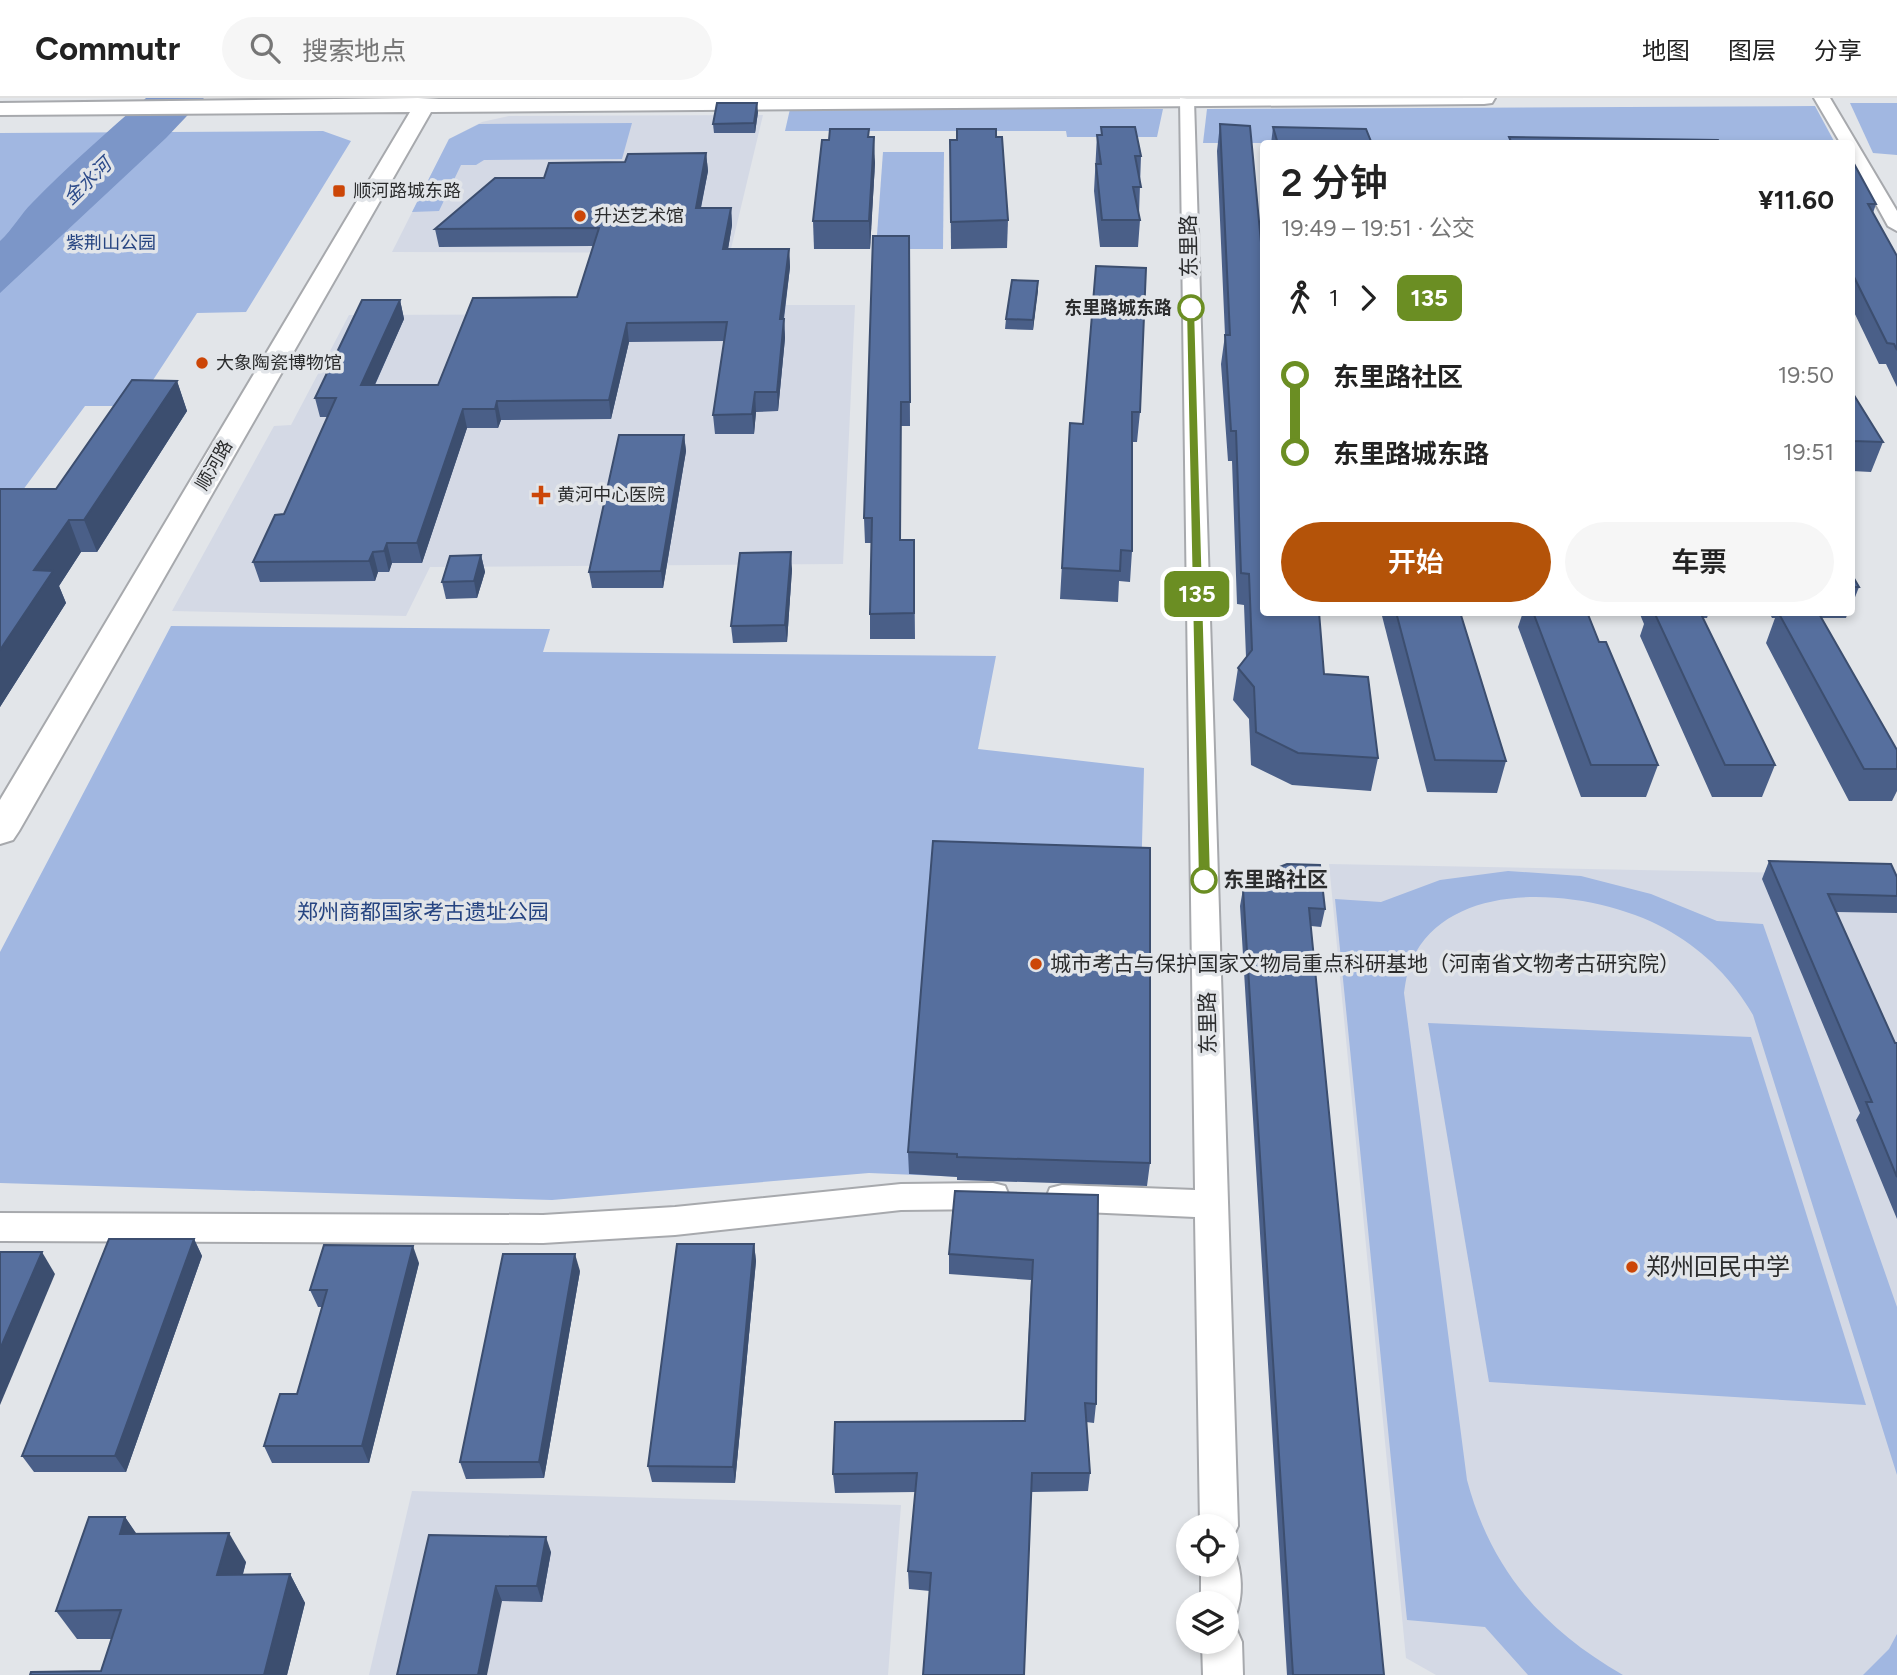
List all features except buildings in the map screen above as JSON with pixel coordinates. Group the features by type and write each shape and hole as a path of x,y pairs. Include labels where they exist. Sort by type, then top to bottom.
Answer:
{"street":[{"path":"0,109 114,114 213,113 300,119 426,102 1484,98"},
{"path":"1822,98 1847,140"},
{"name":"东里路","path":"1186,100 1219,1514"},
{"name":"顺河路","path":"0,831 426,102"},
{"path":"0,122 114,114"},
{"path":"1855,154 1897,226"},
{"path":"0,1227 543,1230 675,1221 915,1196 985,1195 1212,1204"},
{"path":"1222,1654 1223,1675"}],"shaded area":[{"path":"763,115 730,253 392,252 449,139 482,122 509,116"},
{"name":"黄河中心医院","path":"630,305 855,305 843,564 430,567 406,616 172,611 274,426 291,425 349,315 627,314"},
{"name":"郑州回民中学","path":"1329,864 1897,875 1897,1675 1436,1675 1406,1658"},
{"path":"412,1491 901,1505 888,1675 369,1675"}],"green space":[{"path":"1850,103 1897,103 1897,155 1873,153"},
{"path":"1815,106 1833,140 1260,140 1260,143 1203,143 1207,109"},
{"path":"790,109 1163,109 1157,137 1067,137 1066,131 785,131"},
{"path":"632,123 622,159 484,160 476,165 461,165 439,211 412,212 449,139 479,124"},
{"name":"紫荆山公园","path":"323,131 351,141 246,312 197,313 136,406 85,406 0,521 0,133"},
{"path":"883,152 944,152 943,249 876,249"},
{"name":"郑州商都国家考古遗址公园","path":"171,626 550,629 543,652 996,656 978,749 1144,768 1133,1184 869,1173 552,1200 0,1183 0,952"},
{"path":"1508,871 1581,876 1651,894 1717,921 1763,924 1897,1307 1897,1475 1753,1015 1727,978 1696,949 1643,918 1610,907 1536,897 1499,900 1466,910 1437,927 1416,952 1409,967 1404,993 1467,1480 1490,1542 1524,1594 1568,1638 1623,1675 1528,1675 1485,1627 1407,1620 1335,899 1381,902 1440,880"},
{"path":"1428,1023 1751,1037 1866,1405 1489,1382"},
{"path":"1897,1634 1897,1675 1863,1675 1889,1649"}],"water":[{"name":"金水河","path":"146,98 204,98 166,138 0,293 0,241 46,189"}],"bus line":[{"name":"135","path":"1191,308 1204,880"}],"place":[{"name":"顺河路城东路","path":"339,191"},
{"name":"升达艺术馆","path":"580,216"},
{"name":"东里路城东路","path":"1191,308"},
{"name":"大象陶瓷博物馆","path":"202,363"},
{"name":"黄河中心医院","path":"541,495"},
{"name":"东里路社区","path":"1204,880"},
{"name":"城市考古与保护国家文物局重点科研基地（河南省文物考古研究院）","path":"1036,964"},
{"name":"郑州回民中学","path":"1632,1267"}]}
